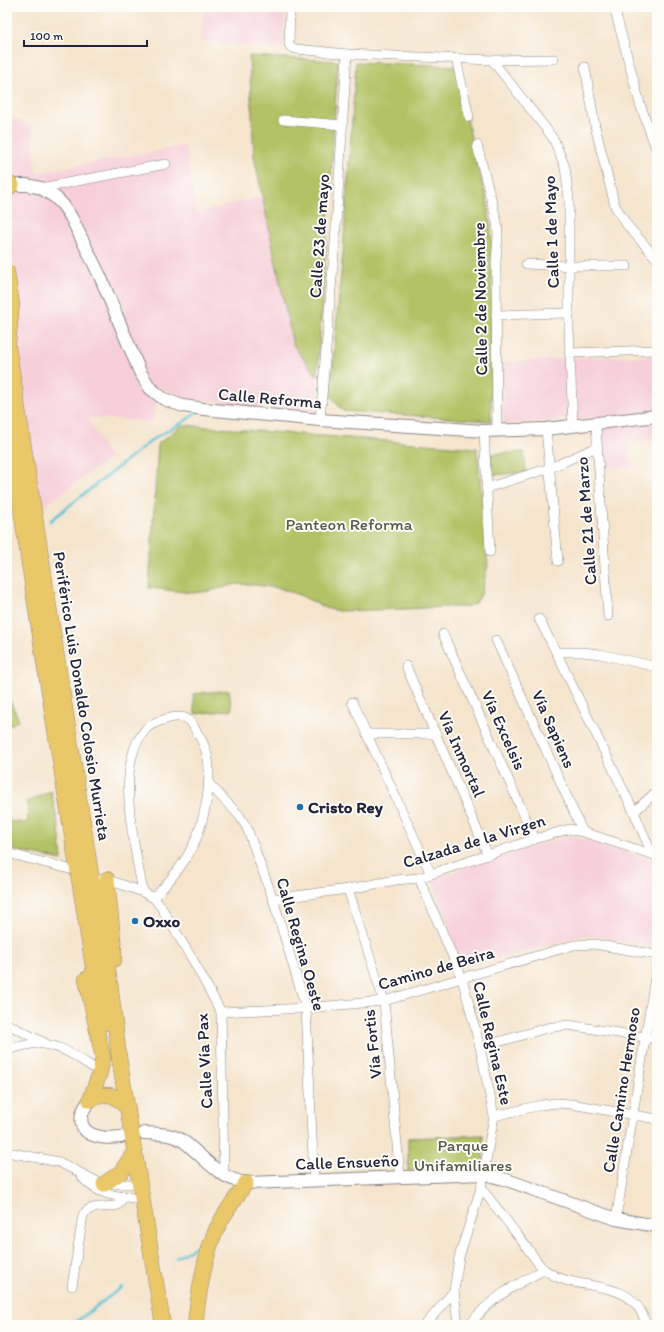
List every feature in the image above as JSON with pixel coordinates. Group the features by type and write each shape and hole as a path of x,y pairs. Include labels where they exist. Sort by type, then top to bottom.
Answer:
{"main road":[{"name":"Periférico Luis Donaldo Colosio Murrieta","path":"7,272 12,304 8,348 84,872 90,944 103,984"},
{"name":"Periférico Luis Donaldo Colosio Murrieta","path":"7,417 41,642 84,872 103,984 119,1057 163,1325"},
{"path":"103,984 114,948 107,879"},
{"path":"90,944 84,956 83,964 102,1051 103,1062 90,1100"},
{"path":"90,1100 102,1095 113,1096 120,1100 128,1109"},
{"path":"96,1184 121,1172 135,1151"},
{"path":"195,1325 197,1304 211,1244 226,1213 246,1184"}],"street":[{"path":"290,7 288,39 291,47 296,49 347,54 492,60 554,60"},
{"path":"614,7 640,104 657,151"},
{"name":"Calle 23 de mayo","path":"320,420 335,242 347,54"},
{"path":"456,58 469,118"},
{"name":"Calle 1 de Mayo","path":"492,60 547,130 561,156 567,179 569,199 569,353 572,427"},
{"path":"585,67 595,126 616,206 627,225 657,259"},
{"path":"283,120 342,125"},
{"name":"Calle 2 de Noviembre","path":"477,144 497,222 498,235 496,262 497,431"},
{"path":"41,188 166,164"},
{"name":"Calle Reforma","path":"9,186 27,185 41,188 59,201 71,217 103,282 140,372 150,388 164,399 183,406 320,420 484,431 572,427 657,416"},
{"path":"526,264 627,266"},
{"path":"496,315 569,313"},
{"path":"569,353 657,350"},
{"name":"Calle 21 de Marzo","path":"596,424 608,616"},
{"path":"546,429 558,562"},
{"path":"484,431 490,552"},
{"path":"486,488 550,468 597,447"},
{"path":"539,619 654,855"},
{"name":"Vía Excelsis","path":"443,634 535,839"},
{"name":"Vía Sapiens","path":"496,640 583,832"},
{"path":"556,652 600,654 657,667"},
{"name":"Vía Inmortal","path":"406,666 488,854"},
{"path":"352,702 430,874"},
{"path":"143,892 130,809 128,788 129,770 133,753 146,728 162,720 181,716 192,723 202,740 208,759 208,783 204,810 190,853 154,898"},
{"path":"367,734 436,734"},
{"name":"Calle Regina Oeste","path":"208,783 243,821 273,899 306,1008 314,1180"},
{"path":"634,812 657,791"},
{"name":"Calzada de la Virgen","path":"273,899 348,889 396,880 419,878 488,854 569,829 583,832 654,855"},
{"name":"Calle Vía Pax","path":"7,853 107,879 143,892 154,898 161,908 194,962 221,1012 224,1176"},
{"name":"Calle Regina Este","path":"419,878 462,978 480,1047 494,1116 481,1188 459,1257 454,1291 458,1325"},
{"name":"Vía Fortis","path":"348,889 384,1001 400,1177"},
{"name":"Camino de Beira","path":"221,1012 306,1008 384,1001 579,944 594,944 657,955"},
{"name":"Calle Camino Hermoso","path":"616,1219 657,965"},
{"path":"7,1024 49,1044 59,1047 100,1072"},
{"path":"480,1047 547,1028 568,1025 657,1039"},
{"path":"7,1050 30,1044 49,1044"},
{"path":"90,1100 84,1108 80,1118 85,1129 89,1133 102,1138 121,1137"},
{"path":"494,1116 556,1103 571,1104 657,1119"},
{"path":"144,1134 163,1134 176,1137 187,1143 224,1176 246,1184"},
{"path":"7,1152 53,1160 66,1164 96,1184 104,1193 124,1196 142,1191"},
{"name":"Calle Ensueño","path":"246,1184 484,1174 504,1179 616,1219 657,1226"},
{"path":"96,1184 142,1191"},
{"path":"481,1188 544,1270 573,1282 616,1290 627,1297 642,1313 646,1325"},
{"path":"72,1286 83,1215 92,1208 118,1205 124,1196"},
{"path":"470,1325 482,1310 502,1294 524,1280 544,1270"},
{"path":"425,1325 454,1291"}],"shaded area":[{"path":"204,7 285,7 283,49 201,41"},
{"path":"7,116 32,126 36,173 185,146 197,213 263,196 293,345 317,376 315,414 180,397 160,387 153,421 87,418 110,458 40,509 12,349 18,296 7,229"},
{"path":"657,356 657,440 628,441 634,468 603,467 594,418 503,424 503,363 576,358"},
{"path":"568,835 657,861 657,923 653,947 587,935 463,967 432,879"}],"green space":[{"path":"249,56 338,61 317,376 293,345 254,156"},
{"path":"356,62 455,66 476,160 488,204 492,243 491,421 343,411 330,395 343,252"},
{"name":"Panteon Reforma","path":"182,425 477,448 488,565 481,595 476,603 466,607 339,611 325,608 302,596 279,588 255,585 237,584 210,591 193,593 149,588 158,444"},
{"path":"524,452 526,472 492,475 490,454"},
{"path":"229,690 232,710 195,714 193,694"},
{"path":"7,694 19,720 7,727"},
{"path":"51,791 59,828 62,860 7,849 7,821 27,823 27,802"},
{"name":"Parque Unifamiliares","path":"483,1135 484,1174 408,1177 408,1138"}],"waterway":[{"path":"50,521 156,437 185,421 197,412"},
{"path":"176,1258 205,1241"},
{"path":"72,1325 122,1287"}],"place":[{"name":"Cristo Rey","path":"300,807"},
{"name":"Oxxo","path":"135,921"}]}
